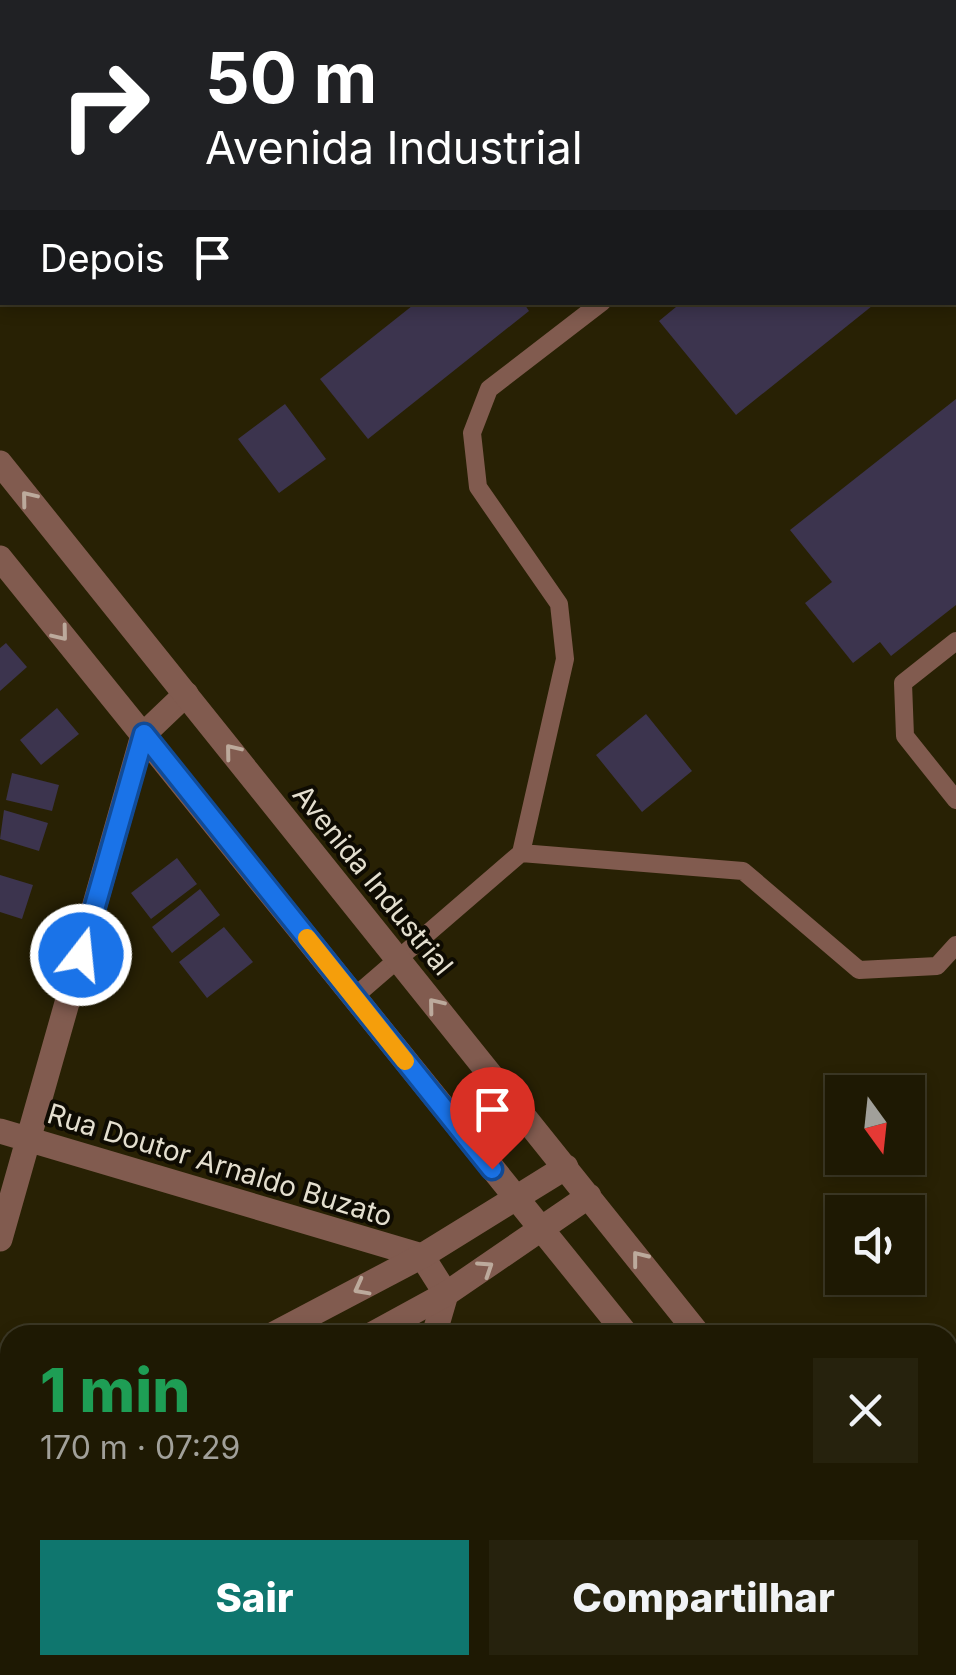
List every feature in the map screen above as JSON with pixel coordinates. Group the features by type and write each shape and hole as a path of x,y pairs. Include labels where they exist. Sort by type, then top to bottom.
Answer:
{"street":[{"name":"Avenida Industrial","path":"0,463 691,1325"},
{"path":"0,558 619,1325"},
{"path":"0,1239 144,734 186,694"},
{"name":"Rua Doutor Arnaldo Buzato","path":"0,1131 422,1256"},
{"path":"291,1325 422,1256 566,1167"},
{"path":"389,1325 446,1294 589,1196"},
{"path":"422,1256 446,1294 437,1325"}],"lane":[{"path":"354,997 520,853 566,659 559,604 478,486 472,433 489,389 598,305"},
{"path":"956,641 903,683 905,736 956,800"},
{"path":"520,853 743,871 858,970 937,966 956,945"}],"building":[{"path":"413,305 525,305 529,311 368,439 320,379"},
{"path":"678,305 873,305 736,415 659,321"},
{"path":"956,399 956,605 891,656 880,642 853,663 805,603 832,582 790,530"},
{"path":"285,404 326,459 279,493 238,439"},
{"path":"6,643 27,667 0,691 0,648"},
{"path":"57,708 79,734 41,765 20,740"},
{"path":"646,714 692,771 642,812 596,755"},
{"path":"12,773 59,785 52,811 6,800"},
{"path":"4,810 48,823 39,851 0,839"},
{"path":"177,858 197,884 151,919 131,893"},
{"path":"0,875 33,885 22,919 0,912"},
{"path":"200,889 220,915 172,953 152,927"},
{"path":"224,927 253,962 207,998 179,962"}],"slow traffic":[{"path":"307,938 405,1061"}],"route":[{"path":"81,955 144,734 492,1169"}]}
